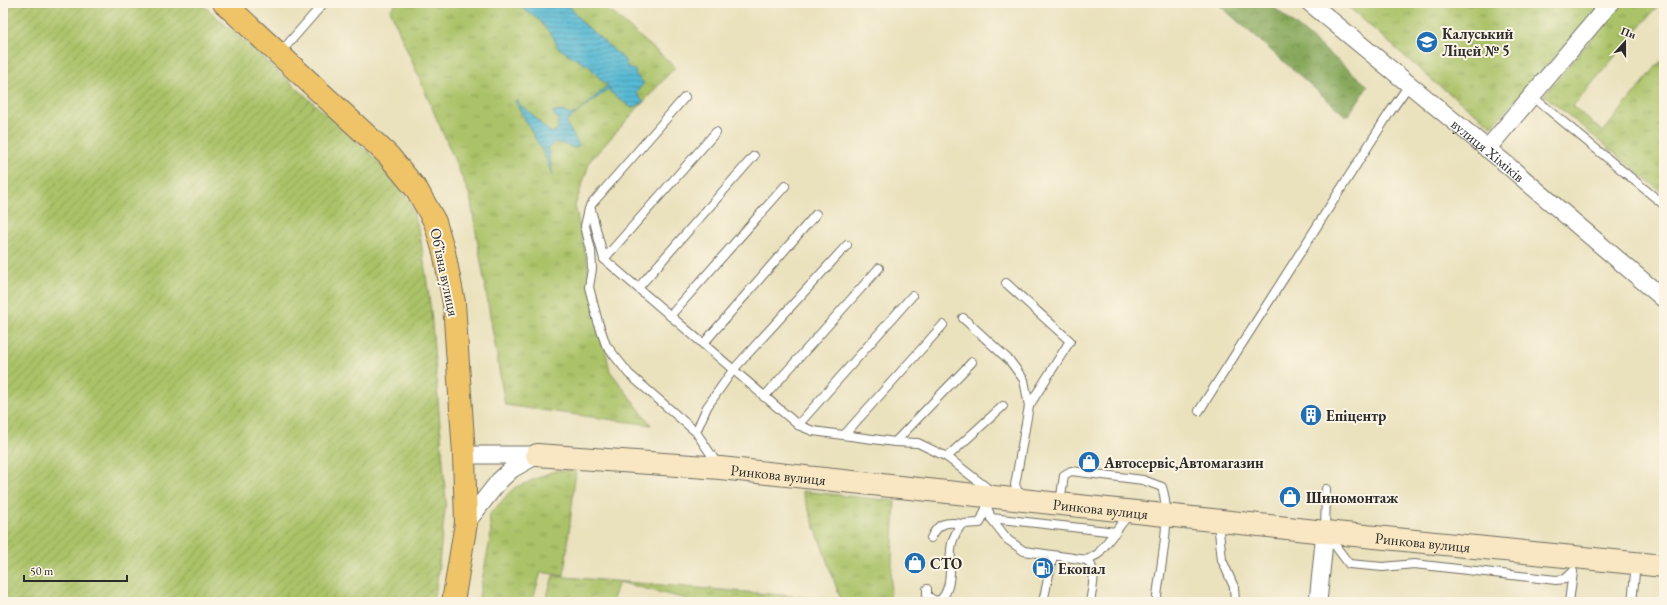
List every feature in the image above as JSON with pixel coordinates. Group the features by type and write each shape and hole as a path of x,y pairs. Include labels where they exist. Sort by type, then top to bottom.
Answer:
{"main road":[{"name":"Обʼїзна вулиця","path":"224,3 388,155 417,190 435,222 444,252 454,303 464,455 466,523 453,602"},
{"name":"Ринкова вулиця","path":"537,455 720,468 989,499 1021,499 1218,519 1574,564 1636,563 1664,566"}],"street":[{"name":"вулиця Хіміків","path":"1310,3 1487,149 1664,299"},
{"path":"1487,149 1610,3"},
{"name":"Ринкова вулиця","path":"464,455 537,455"},
{"path":"466,523 499,481 512,469 537,455"},
{"path":"1318,602 1325,532"}],"lane":[{"path":"279,54 322,5"},
{"path":"1199,411 1390,112 1409,85"},
{"path":"1532,96 1664,205"},
{"path":"685,97 590,206 585,226 591,250 592,269 590,287 598,322 606,345 629,374 696,432 720,468"},
{"path":"604,259 716,132"},
{"path":"638,288 754,156"},
{"path":"670,316 785,186"},
{"path":"590,206 604,259 798,425 813,431 895,442 918,442 947,457 989,499 991,518 1008,540 1024,551 1087,560 1092,564 1093,574"},
{"path":"703,344 816,214"},
{"path":"696,432 708,407 733,370 847,245"},
{"path":"764,397 879,268"},
{"path":"1006,283 1070,340 1029,406"},
{"path":"798,425 912,296"},
{"path":"963,318 1010,361 1024,380 1029,406 1015,485 1021,499"},
{"path":"844,435 943,325"},
{"path":"895,442 972,362"},
{"path":"947,457 1003,406"},
{"path":"1060,503 1064,475 1071,471 1143,480 1162,487 1165,496 1167,514 1156,596 1157,602"},
{"path":"1326,489 1325,532 1349,564 1383,567 1414,564 1556,580 1565,579 1574,564"},
{"path":"931,538 936,528 946,523 980,523 989,499"},
{"path":"1087,560 1098,554 1132,510"},
{"path":"991,518 1116,532"},
{"path":"1218,519 1222,560 1234,587 1235,602"},
{"path":"927,589 927,596 935,600 939,601 944,597 949,581 952,544 955,533 962,524"},
{"path":"1090,602 1093,574 1098,554"},
{"path":"1043,602 1053,556"},
{"path":"1632,602 1636,563"},
{"path":"1569,602 1574,564"}],"green space":[{"path":"3,3 201,3 373,156 410,202 420,234 431,311 446,501 436,589 432,602 3,602"},
{"path":"397,3 601,3 675,67 590,161 575,206 610,371 651,425 505,405 470,196 390,10"},
{"path":"1217,3 1269,3 1368,86 1347,117"},
{"path":"1344,3 1603,3 1492,126 1433,81"},
{"path":"1622,3 1660,3 1573,106 1603,132 1664,57 1664,194 1544,95"},
{"path":"576,470 564,576 541,572 532,602 478,602 491,534 489,515 514,488 554,471"},
{"path":"802,491 895,501 890,602 693,602 619,582 612,602 545,602 553,576 841,600"}],"water":[{"path":"515,3 567,3 583,23 624,59 628,68 635,70 636,75 644,83 636,93 644,102 632,108 610,92 610,88 578,112 608,85 601,80 590,67 558,48 554,38 539,20"},
{"path":"517,99 522,107 552,133 558,129 558,119 552,112 563,111 569,115 577,113 566,123 579,145 576,148 555,142 548,148 553,177 546,158 515,101"}],"place":[{"name":"Калуський Ліцей № 5","path":"1427,42"},
{"name":"Епіцентр","path":"1311,415"},
{"name":"Автосервіс,Автомагазин","path":"1089,462"},
{"name":"Шиномонтаж","path":"1290,497"},
{"name":"СТО","path":"915,563"},
{"name":"Екопал","path":"1043,568"}]}
